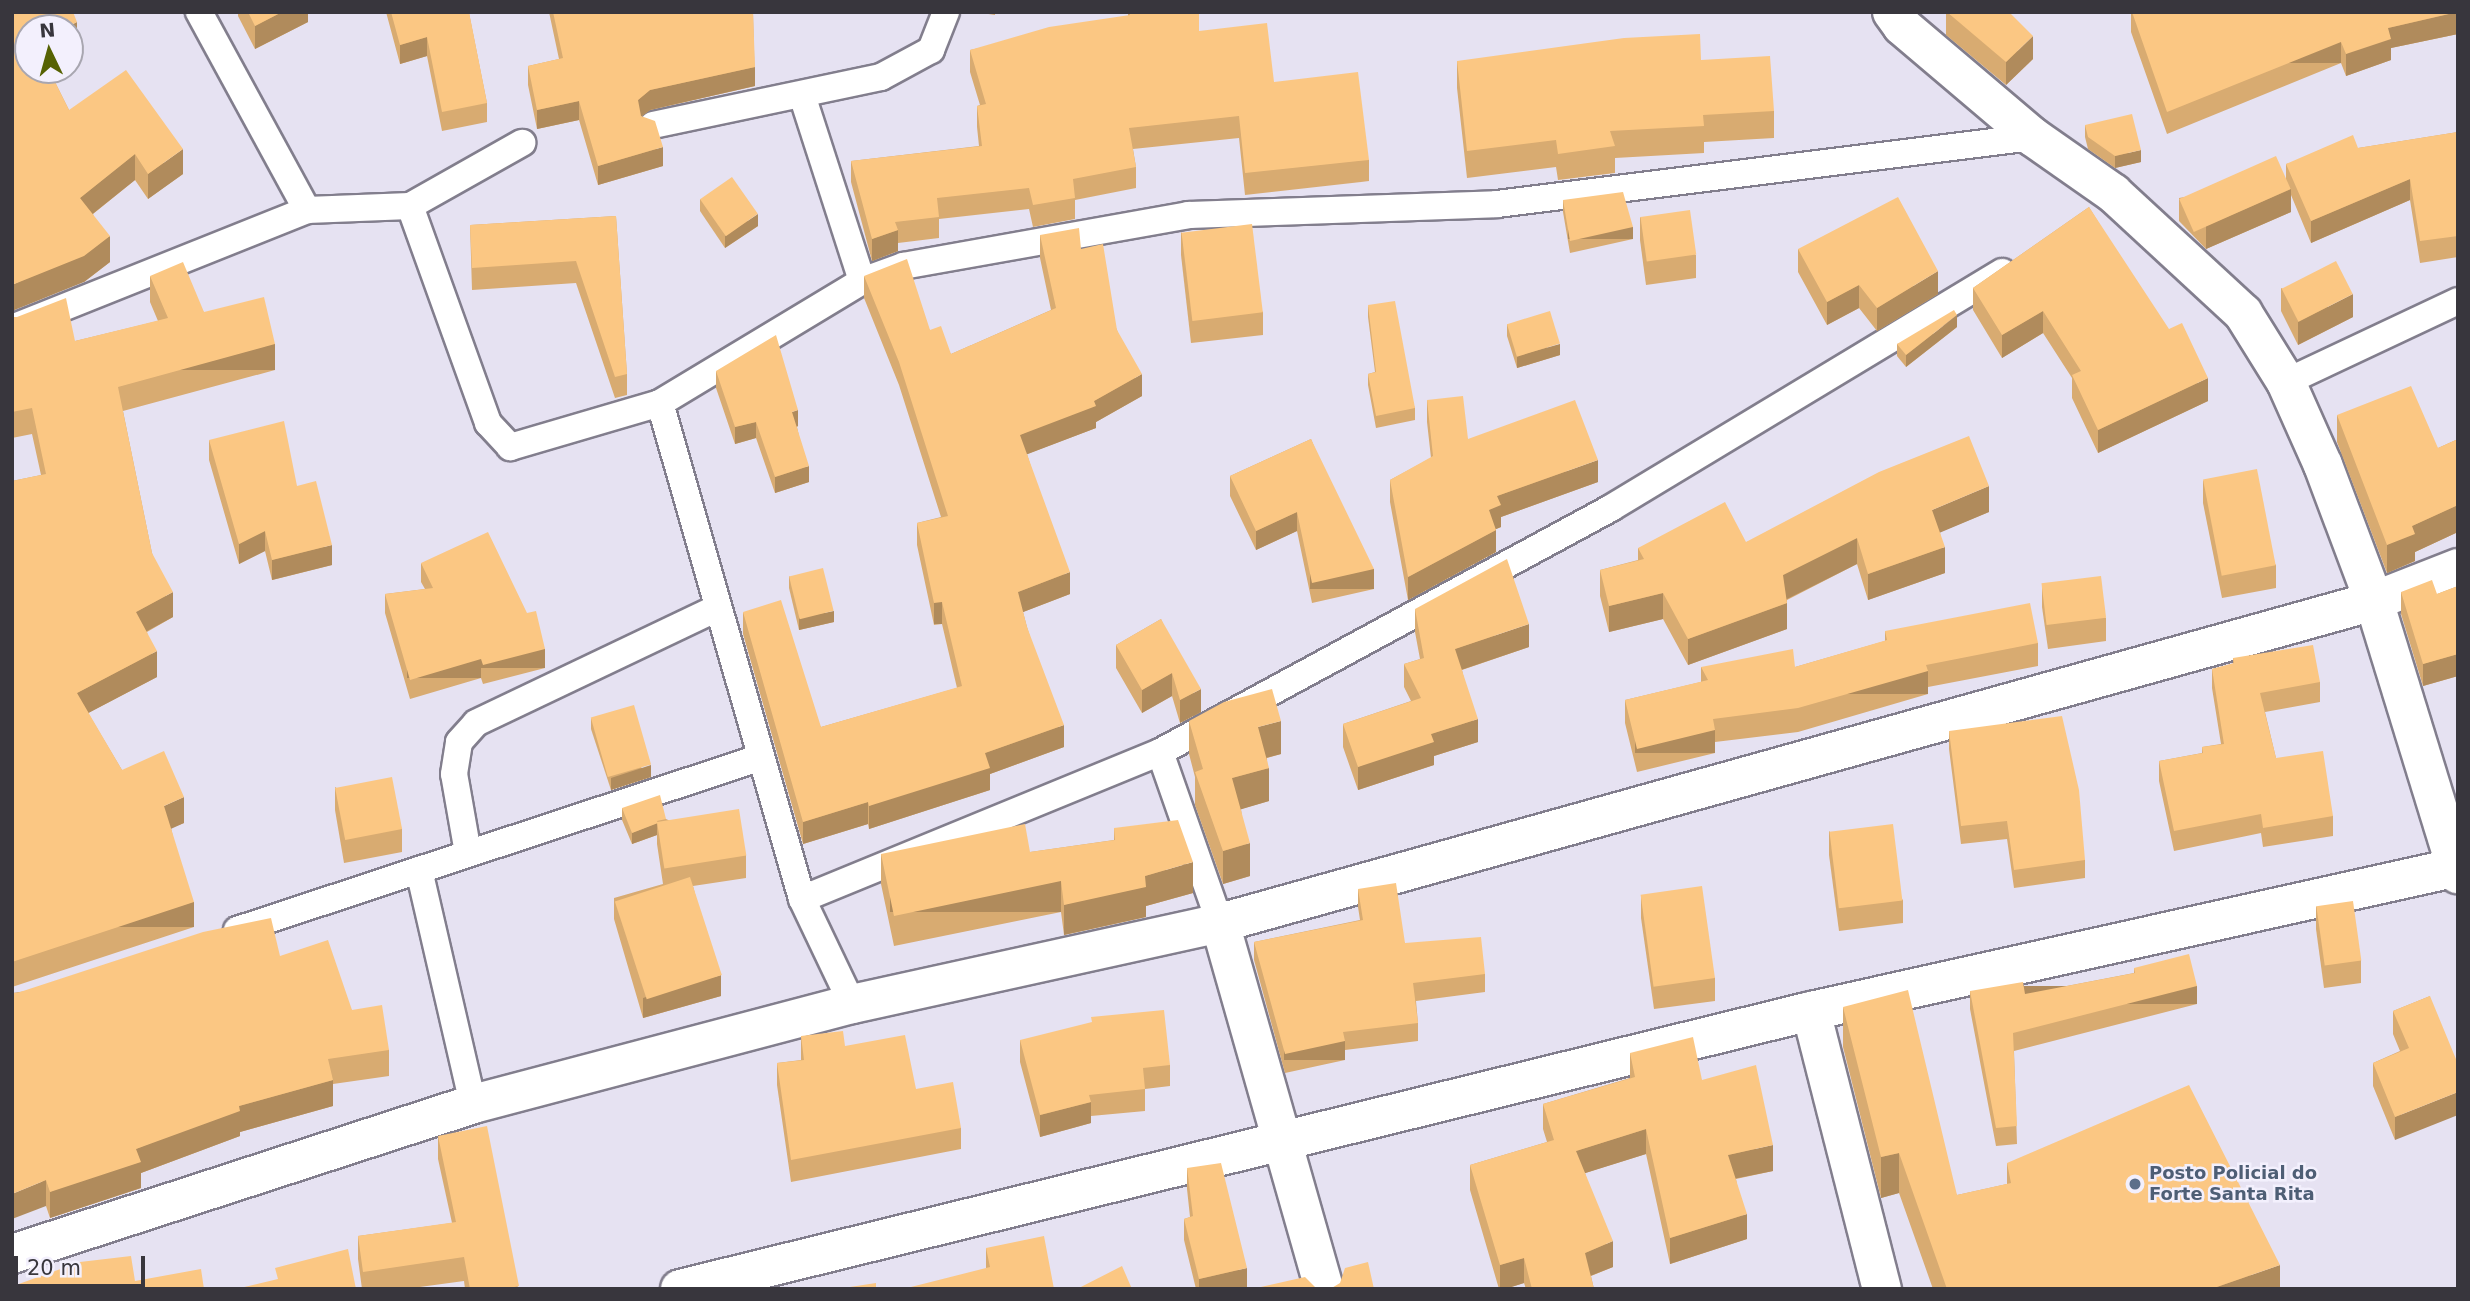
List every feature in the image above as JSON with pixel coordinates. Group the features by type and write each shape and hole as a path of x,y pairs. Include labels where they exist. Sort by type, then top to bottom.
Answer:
{"street":[{"path":"680,1289 1811,1011 2457,870 2374,601 2286,382 2243,313 2102,201 2033,137 1902,26 1892,12"},
{"path":"12,1254 473,1104 852,1004 1220,923 2374,601 2458,568"},
{"path":"1220,923 1324,1289"},
{"path":"1811,1011 1882,1289"}],"lane":[{"path":"199,12 307,209"},
{"path":"653,125 881,77 931,50 946,12"},
{"path":"802,95 862,281"},
{"path":"410,206 488,423 498,438 510,447 528,445 660,403 862,281 903,266 1188,215 1497,204 2033,137"},
{"path":"12,328 307,209 410,206 522,143"},
{"path":"802,899 1160,752 1611,508 1983,286 2026,255"},
{"path":"2286,382 2458,301"},
{"path":"660,403 802,899 852,1004"},
{"path":"468,853 454,774 459,742 476,723 717,608"},
{"path":"1160,752 1220,923"},
{"path":"209,939 760,758"},
{"path":"419,870 473,1104"}],"building":[{"path":"12,12 73,12 74,14 14,14 14,84 56,84 69,110 126,70 183,149 148,174 135,154 80,198 110,236 84,256 12,285"},
{"path":"248,12 282,12 255,26"},
{"path":"391,12 469,12 487,103 442,112 427,37 400,45"},
{"path":"553,12 753,12 755,67 650,90 638,100 641,116 655,121 663,147 598,166 579,101 537,110 528,66 563,58"},
{"path":"1129,12 1199,12 1199,31 1267,23 1274,82 1358,72 1369,160 1245,173 1239,116 1129,128 1136,167 1073,179 1075,198 1033,205 1029,188 937,198 939,217 895,222 898,230 872,239 851,161 982,146 977,106 986,104 970,50 1049,27 1130,15"},
{"path":"1947,12 2009,12 2033,36 2006,62"},
{"path":"2132,12 2457,12 2388,28 2391,39 2346,54 2341,42 2167,112"},
{"path":"1700,34 1701,60 1770,56 1774,111 1703,115 1704,126 1610,131 1615,146 1558,154 1556,140 1467,151 1457,61 1624,38"},
{"path":"2132,114 2141,150 2115,156 2088,137 2085,125"},
{"path":"2458,132 2458,236 2420,241 2410,179 2311,221 2286,164 2353,135 2358,148"},
{"path":"2276,156 2291,189 2194,232 2179,199"},
{"path":"732,177 758,214 726,236 700,199"},
{"path":"1623,192 1633,227 1570,241 1563,200"},
{"path":"1898,197 1938,271 1877,308 1859,285 1827,302 1798,249"},
{"path":"2089,207 2169,329 2182,323 2208,378 2098,430 2072,375 2081,371 2043,311 2002,335 1973,288"},
{"path":"1690,210 1696,255 1647,262 1640,217"},
{"path":"616,216 627,374 615,377 576,261 472,268 470,225"},
{"path":"1252,224 1263,312 1192,321 1182,233"},
{"path":"1079,228 1081,249 1103,244 1117,330 1142,374 1094,401 1096,406 1020,435 1070,572 1018,592 1027,627 1064,725 985,753 990,768 869,806 868,802 803,822 743,612 781,600 821,727 962,686 942,602 934,603 917,523 948,516 899,362 864,276 907,259 930,330 941,326 951,354 1056,308 1040,235"},
{"path":"2336,261 2353,294 2298,322 2282,289"},
{"path":"183,262 204,312 264,297 275,344 118,387 152,553 173,592 136,612 157,651 77,693 122,770 164,751 184,797 164,806 194,902 12,962 12,481 46,474 32,408 12,412 12,317 66,298 75,341 168,318 150,276"},
{"path":"1395,301 1415,408 1376,416 1368,374 1376,372 1368,305"},
{"path":"1954,310 1957,315 1906,355 1897,344"},
{"path":"1550,311 1560,344 1517,357 1507,324"},
{"path":"776,335 798,410 792,412 809,466 775,477 756,422 735,427 716,371"},
{"path":"2411,386 2438,448 2458,439 2458,505 2412,526 2415,534 2387,545 2337,415"},
{"path":"1463,396 1468,439 1575,400 1598,460 1497,496 1501,505 1489,510 1496,530 1408,577 1390,480 1433,456 1427,400"},
{"path":"284,421 297,486 316,481 332,545 272,560 265,531 239,544 209,440"},
{"path":"1969,436 1989,486 1932,510 1945,547 1868,574 1857,538 1783,575 1787,603 1688,639 1663,593 1609,606 1600,570 1644,559 1638,548 1725,502 1746,542 1879,472"},
{"path":"1311,439 1374,569 1312,583 1297,512 1256,531 1230,476"},
{"path":"2257,469 2276,565 2222,576 2203,479"},
{"path":"488,532 527,613 536,611 545,649 483,665 481,659 410,680 385,594 433,588 421,563"},
{"path":"1507,559 1529,624 1455,649 1478,719 1431,734 1434,742 1358,767 1343,724 1421,698 1404,664 1424,658 1415,609"},
{"path":"823,568 834,611 800,619 789,576"},
{"path":"2101,576 2106,618 2047,625 2041,583"},
{"path":"2432,580 2437,594 2458,586 2458,654 2423,664 2401,592"},
{"path":"2030,603 2038,643 1926,665 1928,671 1798,708 1713,719 1715,730 1637,749 1625,700 1708,680 1701,667 1793,649 1795,667 1887,640 1885,631"},
{"path":"1161,619 1201,689 1180,700 1172,673 1142,690 1116,645"},
{"path":"2313,645 2320,682 2260,693 2276,758 2323,751 2333,816 2263,828 2261,814 2174,831 2159,761 2203,753 2202,747 2224,744 2212,669 2234,663 2233,658"},
{"path":"1272,689 1281,721 1258,727 1269,768 1232,778 1250,843 1223,851 1195,772 1203,769 1189,721 1224,702"},
{"path":"634,705 651,765 608,777 591,717"},
{"path":"2062,716 2079,790 2085,860 2014,870 2007,821 1961,826 1949,731"},
{"path":"392,777 402,829 345,840 335,788"},
{"path":"660,795 666,819 632,833 622,808"},
{"path":"739,809 746,855 664,868 657,822"},
{"path":"1178,820 1193,862 1145,876 1146,887 1064,905 1061,881 894,916 881,854 1025,824 1030,852 1115,840 1114,828"},
{"path":"1893,824 1902,900 1839,908 1829,832"},
{"path":"690,877 722,975 647,999 615,901"},
{"path":"1396,883 1405,943 1481,937 1485,974 1413,983 1418,1023 1343,1032 1345,1041 1285,1054 1254,942 1363,920 1358,889"},
{"path":"1702,886 1715,978 1654,987 1641,895"},
{"path":"2353,901 2361,960 2325,966 2316,906"},
{"path":"271,918 280,956 328,940 352,1010 382,1005 389,1050 328,1059 333,1080 239,1106 240,1111 136,1149 141,1162 50,1192 46,1180 12,1194 12,993 203,932"},
{"path":"2189,954 2197,986 2013,1033 2017,1126 1996,1128 1970,991 2023,982 2025,994 2135,973 2134,968"},
{"path":"1908,990 1957,1195 2011,1183 2007,1163 2189,1085 2280,1265 2211,1289 1947,1289 1899,1153 1881,1157 1843,1007"},
{"path":"2430,996 2458,1064 2458,1092 2395,1117 2373,1063 2409,1048 2393,1011"},
{"path":"1164,1010 1170,1065 1143,1068 1145,1089 1089,1095 1091,1102 1040,1115 1020,1040 1092,1022 1091,1017"},
{"path":"843,1031 845,1046 905,1035 916,1089 953,1082 961,1128 791,1160 777,1063 804,1060 801,1036"},
{"path":"1693,1037 1702,1080 1756,1065 1773,1145 1728,1155 1747,1214 1670,1238 1646,1129 1576,1151 1613,1241 1585,1253 1594,1289 1532,1289 1524,1258 1500,1265 1470,1165 1554,1140 1543,1104 1635,1077 1630,1053"},
{"path":"487,1126 519,1286 505,1289 470,1289 464,1257 363,1272 358,1236 456,1222 438,1136"},
{"path":"1221,1163 1247,1268 1199,1279 1184,1219 1193,1216 1187,1168"},
{"path":"1044,1236 1054,1289 903,1289 990,1267 986,1248"},
{"path":"348,1249 356,1289 236,1289 278,1279 275,1268"},
{"path":"131,1256 135,1281 201,1269 204,1289 16,1289 16,1285 80,1262"},
{"path":"1368,1262 1374,1289 1330,1289 1340,1283 1345,1268"},
{"path":"1122,1266 1132,1289 1077,1289"},
{"path":"1305,1277 1317,1289 1252,1289"},
{"path":"876,1283 876,1289 837,1289"}],"place":[{"name":"Posto Policial do Forte Santa Rita","path":"2135,1184"}]}
